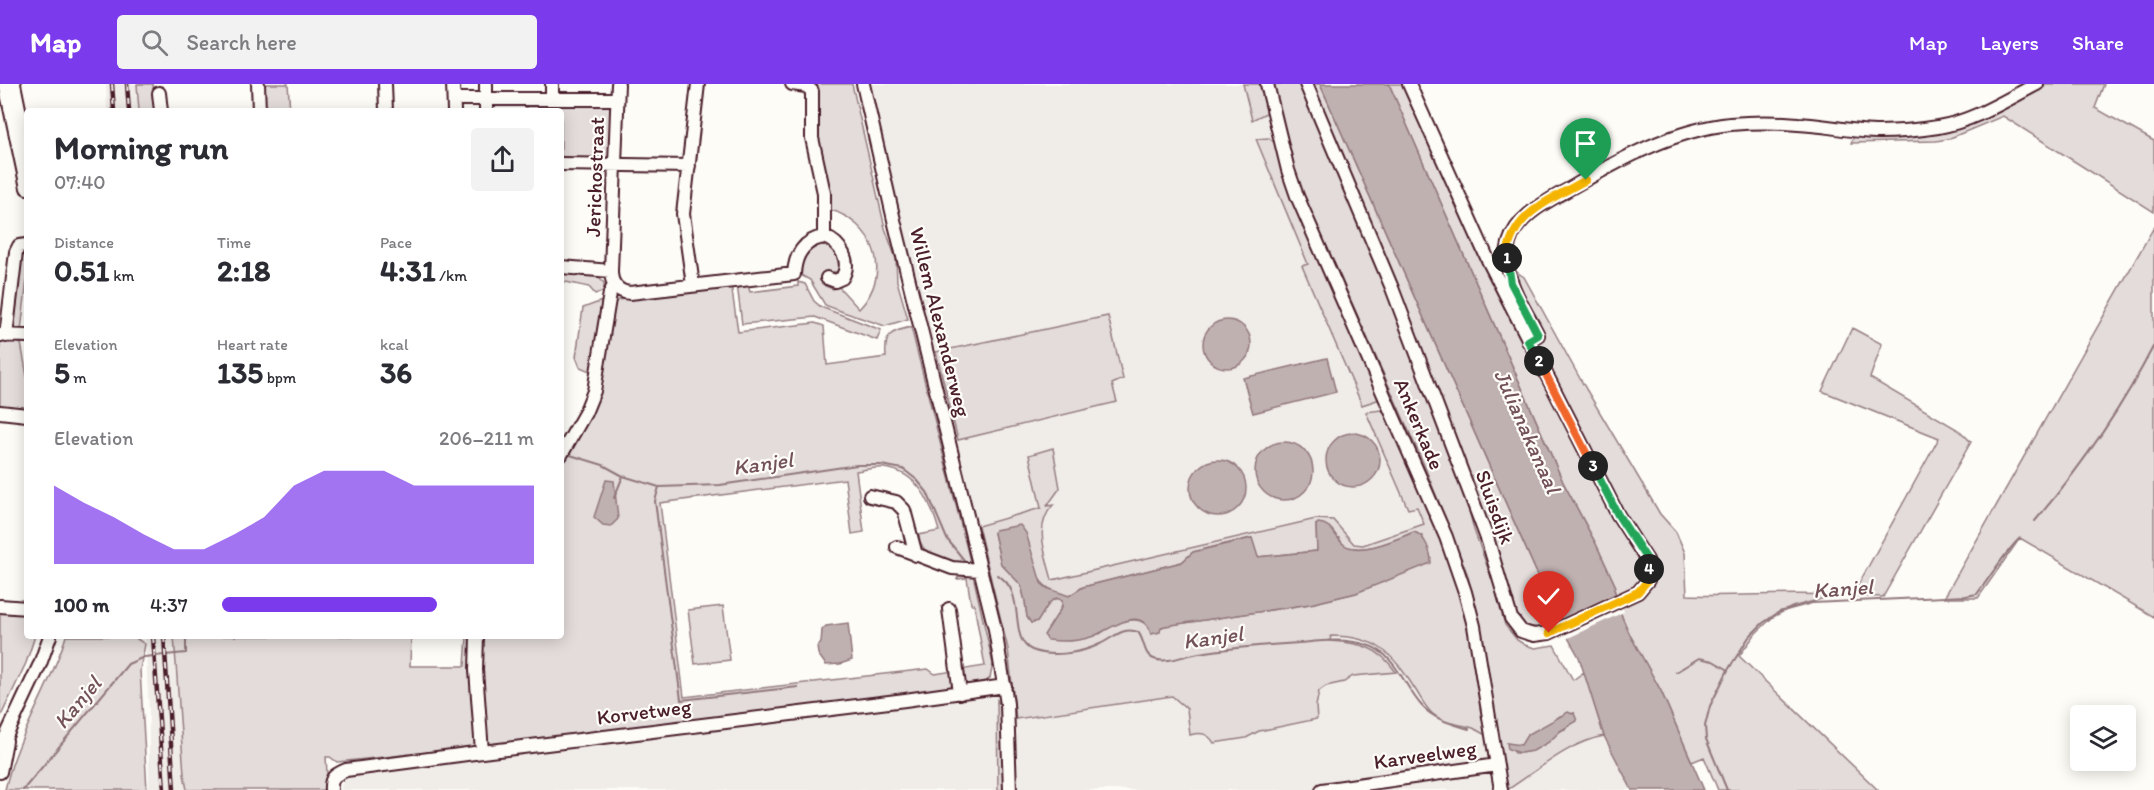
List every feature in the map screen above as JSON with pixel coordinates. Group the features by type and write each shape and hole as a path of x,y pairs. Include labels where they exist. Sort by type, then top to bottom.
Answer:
{"street":[{"path":"5,84 24,174"},
{"path":"14,84 24,133"},
{"path":"258,84 259,108"},
{"path":"385,84 386,108"},
{"path":"453,84 454,105 486,105 552,99 617,99"},
{"path":"486,84 486,105"},
{"path":"552,84 552,99"},
{"name":"Jerichostraat","path":"614,285 611,272 618,84"},
{"path":"693,285 683,214 698,84"},
{"path":"792,84 806,86 812,92 812,138 824,193 824,237"},
{"name":"Willem Alexanderweg","path":"863,84 896,229 995,629 1005,686 1010,790"},
{"name":"Ankerkade","path":"1267,84 1288,170 1297,196 1446,537 1465,592 1480,656 1501,790"},
{"name":"Sluisdijk","path":"1306,84 1392,288 1488,541 1511,618 1521,631 1534,635 1549,633 1632,596 1648,580 1647,560 1618,515 1528,341 1466,214 1409,84"},
{"path":"1528,341 1538,335 1508,273 1507,255 1512,235 1517,226 1535,208 1625,158 1673,138 1728,124 1757,122 1799,124 1878,132 1944,126 1982,112 2037,84"},
{"path":"159,93 160,108"},
{"path":"564,164 688,166"},
{"path":"564,449 585,413 594,391 610,292 614,285 621,291 630,293 794,274 796,257 801,249 817,238 824,237 836,245 843,253 846,262 846,271 842,278 835,281 827,278"},
{"path":"24,245 19,246 16,252 3,336 24,336"},
{"path":"564,267 611,272"},
{"path":"0,412 24,415"},
{"path":"870,496 896,502 904,510 916,555"},
{"path":"897,547 952,568 980,570"},
{"path":"0,606 24,608"},
{"path":"950,609 960,693"},
{"path":"0,749 40,664 49,639"},
{"path":"477,639 476,670 482,752"},
{"name":"Korvetweg","path":"331,790 330,781 334,775 346,770 1005,686"},
{"path":"0,772 7,734"},
{"name":"Karveelweg","path":"1322,790 1497,765"}],"shaded area":[{"path":"106,84 137,84 139,108 107,108"},
{"path":"137,84 153,84 155,108 139,108"},
{"path":"263,84 288,84 290,108 265,108"},
{"path":"815,84 852,84 885,228 896,259 897,281 908,319 885,326 825,305 810,280 799,274 803,258 812,248 822,242 829,244 841,256 840,271 828,273 822,281 825,286 833,289 839,287 859,309 870,295 877,265 874,250 857,225 828,209 815,139"},
{"path":"870,84 1259,84 1298,186 1407,439 1504,790 341,790 354,761 1011,690 1000,629 883,147"},
{"path":"1243,84 1262,84 1268,112 1252,120"},
{"path":"1271,84 1301,84 1380,264 1461,478 1474,530 1494,585 1505,625 1517,640 1525,645 1535,648 1554,645 1573,680 1584,672 1604,736 1578,744 1507,790 1479,620 1467,573 1424,465 1300,186 1285,144","holes":["1574,713 1565,729 1534,750 1515,753 1512,749 1521,746 1527,735 1545,727 1560,716"]},
{"path":"1309,84 1320,84 1539,578 1550,606 1539,610 1545,629 1533,631 1521,624 1517,618"},
{"path":"1389,84 1404,84 1516,326 1503,263 1524,277 1583,384 1660,514 1676,532 1685,553 1687,595 1836,595 1792,607 1773,617 1756,633 1739,656 1878,790 1718,790 1704,757 1692,762 1661,691 1630,635 1622,617 1614,589 1616,587 1563,482"},
{"path":"2043,84 2104,84 2095,108 2154,141 2154,212 2003,116 1948,139 1851,143 1856,132 1933,129 2012,100"},
{"path":"526,105 612,106 610,156 606,159 564,159 564,108 526,108"},
{"path":"1269,138 1276,144 1297,200 1382,393 1377,400 1362,405 1302,266 1308,264 1256,139"},
{"path":"2154,227 2154,617 2020,538 1978,598 1944,598"},
{"path":"22,251 24,251 24,306 21,331 14,330"},
{"path":"564,272 597,276 604,283 604,291 595,294 589,287 564,282"},
{"path":"747,282 750,292 798,286 798,282 805,284 814,301 821,307 881,330 877,340 815,317 742,324 737,284"},
{"path":"731,284 738,332 815,323 824,326 827,365 886,357 886,343 890,335 911,327 970,561 960,566 933,556 924,549 918,535 939,531 932,509 921,490 906,475 884,468 856,471 864,532 852,534 845,479 660,503 684,697 928,669 935,674 985,666 967,578 957,579 960,574 973,575 993,664 990,678 986,681 930,692 486,746 480,650 482,639 564,639 564,460 577,437 614,304 618,300"},
{"path":"602,301 592,372 580,367 576,357 583,308"},
{"path":"1108,316 1123,379 1112,384 1117,402 958,440 936,352"},
{"path":"1852,328 1882,344 1870,378 1960,431 1971,442 1883,597 1852,596 1939,438 1822,391"},
{"path":"0,340 21,343 24,360 24,408 0,406"},
{"path":"1381,410 1393,416 1457,570 1489,737 1473,728 1448,722 1434,715 1426,707 1407,676 1382,649 1360,639 1331,636 1330,641 1359,645 1375,651 1396,672 1353,676 1344,682 1326,686 1319,691 1316,706 1317,719 1259,731 1246,738 1214,743 1204,734 1190,735 1187,709 1172,696 1016,719 1008,649 978,526 1041,508 1029,455 1053,448 1060,488 1047,506 1053,505 1047,514 1042,532 1044,551 1052,580 1316,519 1333,520 1354,544 1363,545 1424,524 1417,507 1408,509 1366,412","holes":["1316,525 1339,538 1344,546 1362,548 1380,545 1414,532 1422,536 1431,558 1356,593 1310,604 1164,626 1151,634 1142,622 1128,620 1100,634 1057,616 1063,603 1060,598 1052,600 1034,623 1031,623 1027,617 1021,585 1001,564 994,533 995,530 1047,587 1069,596 1083,587 1182,562 1193,552 1251,538 1257,557 1317,551"]},
{"path":"723,606 730,660 695,664 688,610"},
{"path":"0,610 24,611 24,639 34,639 26,663 0,718"},
{"path":"65,639 137,639 145,644 140,670 147,790 5,790 17,750"},
{"path":"145,639 174,639 187,790 149,790 149,711"},
{"path":"174,639 411,639 410,666 465,666 467,639 474,639 479,747 337,762 326,757 328,790 187,790"},
{"path":"997,700 1002,707 1004,790 998,790"},
{"path":"1604,736 1632,790 1507,790 1546,763 1589,738"}],"water":[{"name":"Julianakanaal","path":"1320,84 1389,84 1563,482 1616,587 1614,589 1622,617 1630,635 1661,691 1704,790 1632,790 1604,736 1579,657 1555,615 1553,616 1539,578"},
{"path":"1222,320 1232,320 1247,330 1251,344 1250,353 1241,364 1232,368 1222,368 1207,358 1203,349 1203,339 1213,324"},
{"path":"1327,358 1336,392 1253,413 1243,378"},
{"path":"1348,433 1358,433 1368,437 1376,445 1380,460 1376,475 1368,483 1358,487 1348,487 1338,483 1330,475 1326,465 1326,455 1330,445 1338,437"},
{"path":"1284,442 1300,447 1308,455 1313,471 1308,487 1300,495 1284,500 1268,495 1260,487 1255,471 1260,455 1268,447"},
{"path":"1218,460 1229,462 1238,468 1244,477 1246,488 1244,499 1238,508 1229,514 1218,516 1207,514 1198,508 1192,499 1190,488 1192,477 1198,468 1207,462"},
{"path":"606,480 614,481 618,519 611,526 603,525 594,517"},
{"path":"1318,523 1330,528 1342,543 1357,548 1367,548 1389,542 1414,532 1427,545 1431,563 1356,593 1310,604 1165,626 1161,627 1160,632 1151,634 1146,624 1132,619 1091,637 1075,641 1059,641 1048,640 1044,635 1062,607 1062,600 1056,598 1049,603 1038,621 1031,623 1027,617 1021,585 1001,564 994,533 995,530 1020,525 1026,533 1041,583 1047,588 1069,596 1083,587 1182,562 1193,552 1252,538 1258,557 1317,551 1316,525"},
{"path":"848,623 852,660 826,665 818,654 817,647 821,643 822,630 826,626"},
{"path":"1568,712 1574,713 1577,721 1560,731 1549,742 1533,751 1520,753 1508,749 1507,743 1521,745 1527,735"}],"pier":[{"path":"1620,597 1624,612 1566,639 1557,623"}],"waterway":[{"name":"Kanjel","path":"2035,521 2100,436 2154,345"},
{"name":"Kanjel","path":"567,454 603,465 623,476 659,487 720,485 857,465 881,465 903,469 927,492 947,539 964,560"},
{"path":"614,498 623,476"},
{"name":"Kanjel","path":"659,487 655,501 681,700 798,687"},
{"name":"Kanjel","path":"1727,790 1706,739 1705,726 1710,706 1728,670 1749,637 1763,623 1779,612 1812,603 1977,594 2019,539"},
{"name":"Kanjel","path":"997,575 1006,582 1012,592 1020,636 1032,650 1048,654 1076,652 1105,642 1128,630 1138,632 1150,657 1159,660 1170,660 1211,651 1261,646 1350,641 1367,645 1385,655 1421,705 1431,714 1469,729"},
{"name":"Kanjel","path":"23,790 128,664 144,657 186,653 186,639"},
{"name":"Kanjel","path":"1676,672 1699,658 1713,661 1727,669"}],"railway":[{"path":"112,84 114,108"},
{"path":"127,84 129,108"},
{"path":"153,639 164,790"},
{"path":"164,639 174,790"}],"route":[{"path":"1549,633 1632,596 1645,586 1649,574 1647,560 1618,515 1528,341 1538,335 1508,273 1509,244 1517,226 1535,208 1586,180"}]}
